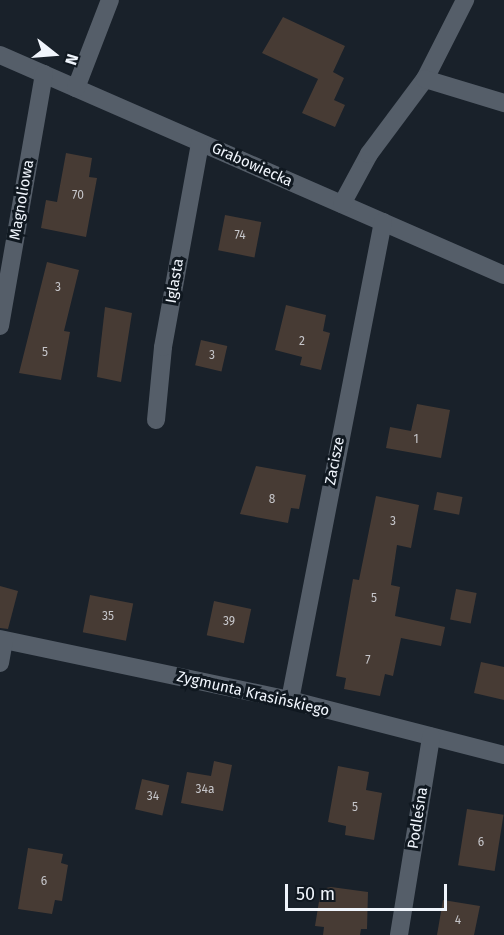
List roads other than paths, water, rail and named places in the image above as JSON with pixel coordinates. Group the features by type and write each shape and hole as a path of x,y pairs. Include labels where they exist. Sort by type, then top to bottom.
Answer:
{"street":[{"path":"76,88 110,0"},
{"path":"342,204 369,154 425,79 465,0"},
{"name":"Grabowiecka","path":"0,55 504,275"},
{"name":"Magnoliowa","path":"0,326 44,74"},
{"path":"425,79 504,103"},
{"name":"Iglasta","path":"156,420 163,347 200,143"},
{"name":"Zacisze","path":"290,700 382,222"},
{"path":"0,663 2,640"},
{"name":"Zygmunta Krasińskiego","path":"2,640 290,700 504,755"},
{"name":"Podleśna","path":"399,935 431,737"}]}
